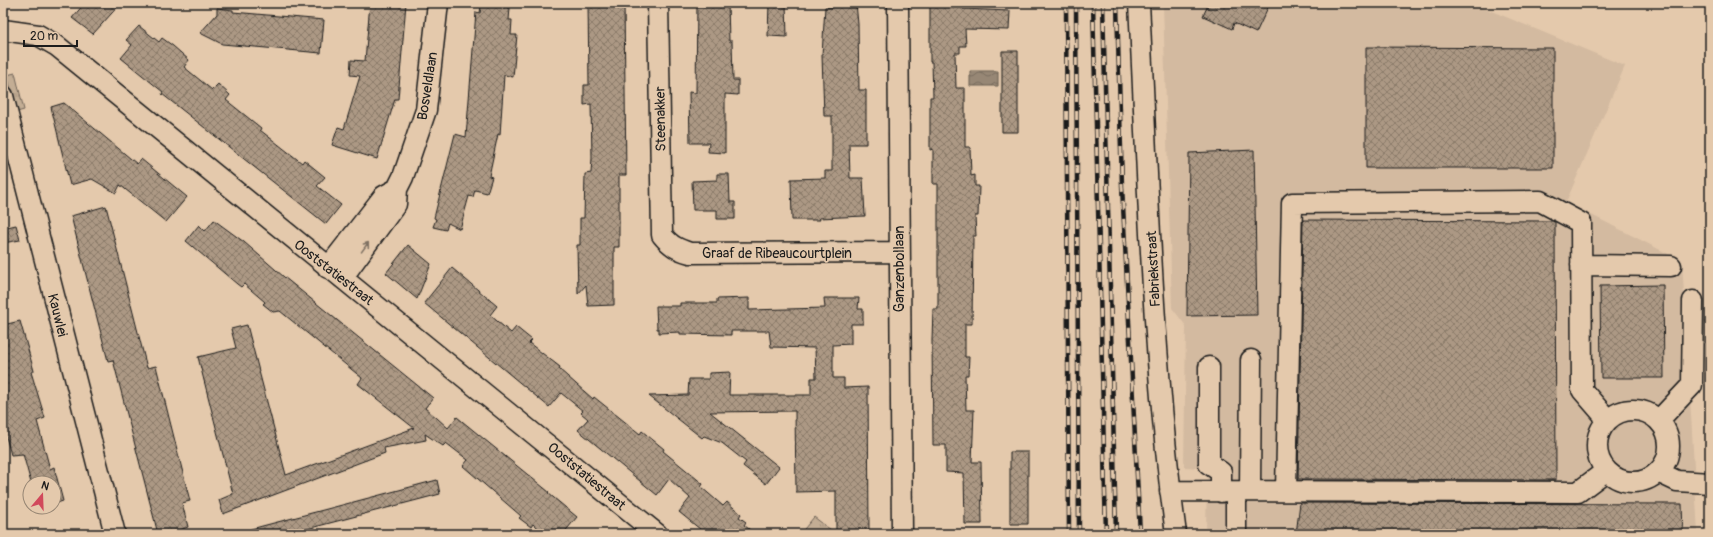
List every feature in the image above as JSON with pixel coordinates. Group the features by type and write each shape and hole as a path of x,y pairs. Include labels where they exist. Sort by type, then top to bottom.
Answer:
{"street":[{"name":"Bosveldlaan","path":"335,273 384,196 397,189 404,177 426,110 438,3"},
{"name":"Steenakker","path":"658,3 662,236"},
{"name":"Ganzenbollaan","path":"898,3 902,534"},
{"name":"Fabriekstraat","path":"1139,3 1156,326 1170,491 1176,534"},
{"name":"Ooststatiestraat","path":"3,30 28,32 38,35 57,46 656,534"},
{"name":"Kauwlei","path":"3,96 115,534"},
{"path":"1286,491 1292,203 1540,201 1581,223 1582,390 1607,419"},
{"name":"Graaf de Ribeaucourtplein","path":"662,236 675,248 690,253 899,252"},
{"path":"1581,265 1671,266"},
{"path":"1659,420 1692,385 1693,301"},
{"path":"1236,534 1236,492 1251,360"},
{"path":"1209,367 1209,464 1222,472 1236,492"},
{"path":"1633,409 1647,412 1659,420 1666,432 1669,446 1666,460 1658,472 1646,479 1632,482 1618,479 1606,471 1599,459 1596,445 1599,431 1607,419 1619,412 1633,409"},
{"path":"1170,491 1578,492 1606,471"},
{"path":"1658,472 1677,481 1710,483"}],"shaded area":[{"path":"1163,3 1472,3 1625,66 1566,202 1682,261 1698,534 1206,534 1207,472 1203,468 1184,467 1186,326 1172,308"}],"green space":[{"path":"15,73 24,110 17,112 7,75"},
{"path":"814,517 831,530 829,534 800,534"}],"water":[{"path":"970,71 998,71 998,86 970,86"}],"building":[{"path":"85,3 121,3 93,34 72,18"},
{"path":"370,3 406,3 398,99 395,99 377,159 332,145 338,127 344,129 360,76 350,75 351,60 365,61"},
{"path":"490,3 507,3 507,8 510,8 509,20 512,20 511,35 517,35 513,77 504,75 500,135 498,134 489,176 492,177 487,193 475,190 473,197 469,196 460,229 448,223 446,230 433,227 436,219 434,218 455,134 466,137 476,12 480,13 481,6 490,6"},
{"path":"588,3 624,3 626,175 619,175 619,247 614,247 614,305 588,306 586,285 578,294 577,245 580,245 580,218 584,218 585,174 591,173 592,158 591,104 584,105 584,85 589,85"},
{"path":"697,3 728,3 729,41 732,41 733,80 738,80 738,95 725,94 725,153 708,152 709,143 690,143 689,92 696,93"},
{"path":"769,3 786,3 787,37 768,36"},
{"path":"833,3 856,3 858,24 859,90 866,90 866,144 849,144 850,178 863,178 865,216 819,218 820,220 792,220 791,179 825,178 825,171 832,171 832,116 824,116 822,55 825,7 833,7"},
{"path":"930,3 963,3 963,9 1010,11 1009,30 965,29 966,46 960,46 960,53 955,53 956,88 965,88 965,147 970,147 971,176 975,175 975,186 979,186 978,216 975,216 976,236 973,236 972,324 965,324 965,357 969,357 968,375 965,375 966,410 974,410 972,462 981,462 982,524 965,524 964,473 946,472 946,445 933,445 932,340 933,309 938,309 938,184 933,184 933,149 930,150 930,97 933,97 932,62 930,62"},
{"path":"1209,3 1270,3 1256,33 1234,23 1232,29 1203,16"},
{"path":"217,8 233,10 233,12 324,20 321,53 222,44 200,33 217,14"},
{"path":"139,26 159,42 162,38 173,46 189,60 184,67 212,90 218,84 230,95 226,100 261,128 260,130 302,163 304,160 325,177 317,186 341,205 326,224 162,94 163,92 121,58 132,45 126,40"},
{"path":"1366,47 1553,48 1553,168 1366,168"},
{"path":"1002,51 1018,51 1018,132 1002,132"},
{"path":"64,103 137,164 141,159 187,197 166,222 120,185 116,193 92,179 70,185 51,107"},
{"path":"1254,150 1257,315 1187,316 1189,153"},
{"path":"717,174 729,174 730,202 735,202 735,219 717,219 717,210 693,210 692,181 717,180"},
{"path":"106,206 147,368 156,366 190,501 182,503 188,527 169,534 158,534 113,360 108,361 71,216"},
{"path":"214,220 244,242 284,277 433,398 425,408 448,428 457,417 549,492 548,493 577,517 563,534 544,534 533,524 531,527 519,518 521,516 463,466 468,460 446,443 443,446 425,434 426,440 384,448 385,453 223,514 219,500 233,494 198,357 236,348 231,329 247,325 286,475 414,428 358,384 362,378 280,311 273,312 263,304 265,302 244,284 241,287 237,284 186,241 199,225 205,231"},
{"path":"1303,220 1555,222 1556,480 1298,479"},
{"path":"16,225 20,240 3,243 3,228"},
{"path":"408,245 431,264 417,299 386,273"},
{"path":"452,268 497,306 490,315 511,333 516,327 532,340 529,343 560,367 559,369 593,399 594,397 640,434 642,431 664,449 663,451 703,484 701,487 723,506 727,502 741,514 739,517 746,522 744,525 755,534 706,534 679,512 690,498 669,479 657,495 578,430 588,419 581,413 583,411 561,393 549,407 424,303"},
{"path":"1663,285 1664,378 1601,378 1600,286"},
{"path":"749,298 749,310 825,308 824,298 859,298 858,309 863,309 863,324 851,324 851,344 833,345 833,378 844,378 844,388 868,387 869,534 836,534 836,491 796,492 795,411 710,412 779,467 766,484 743,466 746,462 722,443 704,436 702,438 649,396 688,395 689,379 709,379 709,373 730,372 729,395 811,395 811,378 816,378 815,348 771,347 769,331 731,331 731,335 680,334 680,332 659,333 659,329 657,329 656,306 680,306 680,303 717,303 717,299"},
{"path":"20,321 34,371 31,372 45,418 37,421 50,469 54,467 56,475 29,475 23,454 11,455 5,433 3,434 3,325"},
{"path":"1010,452 1028,452 1028,524 1010,524"},
{"path":"437,480 440,494 288,534 252,534 251,529"},
{"path":"1300,503 1682,504 1683,534 1296,534"}],"railway":[{"path":"1066,3 1069,534"},
{"path":"1076,3 1079,534"},
{"path":"1093,3 1106,534"},
{"path":"1103,3 1116,534"},
{"path":"1117,3 1122,186 1140,534"}]}
